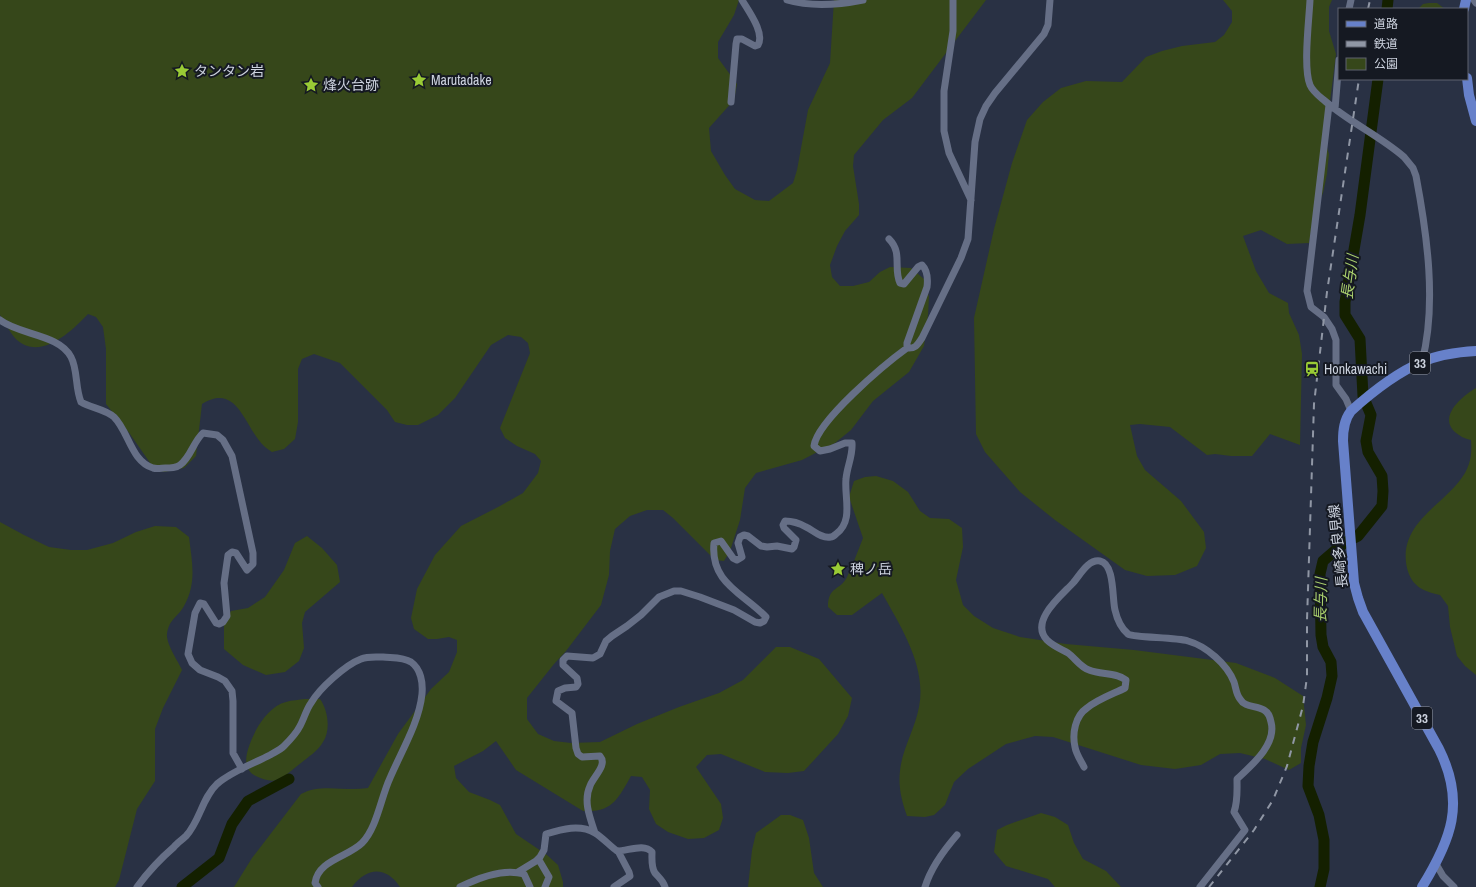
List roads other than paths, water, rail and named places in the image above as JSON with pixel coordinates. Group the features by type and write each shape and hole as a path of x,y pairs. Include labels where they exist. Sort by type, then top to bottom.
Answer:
{"main road":[{"path":"1467,80 1468,95 1476,121"},
{"name":"長崎多良見線","path":"1422,887 1443,850 1451,827 1453,812 1452,786 1445,761 1439,749 1363,612 1358,598 1354,583 1351,552 1343,428 1348,415 1355,408 1404,371 1422,362 1441,356 1476,351"}],"street":[{"path":"731,102 737,39 742,39 755,46 760,42 759,31 742,0"},
{"path":"787,0 800,4 830,4 863,0"},
{"path":"953,0 953,31 944,91 944,131 949,153 971,201"},
{"path":"595,833 588,812 588,795 593,778 603,763 603,759 600,756 582,757 578,754 572,713 556,701 558,691 565,688 576,687 578,684 577,678 563,665 563,660 567,656 593,658 600,654 606,641 642,615 659,597 674,591 681,591 700,597 734,610 755,622 760,623 764,621 766,616 723,580 713,556 714,543 721,541 733,558 737,560 742,557 738,543 740,537 744,535 748,536 761,546 792,549 796,540 784,528 783,525 785,521 794,522 805,526 822,537 831,537 839,532 847,513 846,480 848,466 853,452 852,443 845,443 820,451 814,446 814,440 818,433 846,400 885,365 907,348 917,346 961,258 968,239 975,142 980,119 986,106 995,93 1044,34 1048,25 1050,0"},
{"path":"1310,0 1307,41 1307,75 1310,86 1332,107 1398,152 1409,162 1416,176 1429,269 1430,320 1427,343 1422,362"},
{"path":"1338,67 1307,291 1311,307 1324,317 1332,329 1336,340 1336,385 1355,408"},
{"path":"889,239 894,244 898,256 898,279 900,283 904,284 918,267 922,265 926,269 928,279 927,287 907,343 907,348"},
{"path":"0,320 15,329 40,336 64,349 71,356 75,368 78,395 81,402 113,416 120,424 138,457 147,464 154,468 179,466 186,460 199,437 203,433 218,434 232,456 253,553 253,564 246,570 236,553 232,552 228,555 224,583 227,616 223,622 219,624 216,623 204,604 200,603 195,613 188,654 192,662 200,670 225,681 232,691 233,753 242,769"},
{"path":"1084,767 1075,747 1074,731 1078,719 1085,709 1092,704 1125,688 1126,680 1121,676 1090,671 1082,667 1069,654 1047,640 1043,632 1042,621 1051,606 1085,568 1093,562 1101,561 1108,566 1111,577 1115,610 1119,623 1129,634 1137,636 1171,637 1189,641 1200,647 1225,665 1234,682 1240,701 1248,706 1263,709 1269,714 1273,728 1272,738 1251,766 1237,779 1236,796 1238,801 1234,812 1245,830 1200,887"},
{"path":"137,887 148,872 185,837 196,823 209,794 216,785 242,769 282,748 300,727 310,704 317,694 343,670 361,658 398,658 409,661 418,670 421,679 421,701 412,728 389,779 371,830 364,841 356,849 321,869 315,882 318,887"},
{"path":"460,887 488,876 518,872 540,857 544,850 546,834 564,828 580,828 595,833 607,844 618,851 630,876 614,887"},
{"path":"925,887 934,866 957,835"},
{"path":"618,851 643,847 648,848 652,852 652,863 655,872 664,882 665,887"},
{"path":"540,857 542,868 549,877 545,887"},
{"path":"1436,864 1443,876 1454,887"},
{"path":"518,872 524,874 530,887"}],"waterway":[{"name":"長与川","path":"1387,8 1388,0"},
{"name":"長与川","path":"1320,887 1324,869 1324,840 1319,815 1308,786 1309,766 1313,742 1327,698 1332,676 1331,662 1323,647 1321,635 1320,574 1323,561 1344,543 1358,536 1382,506 1382,476 1368,452 1366,441 1371,415 1363,396 1360,339 1345,315 1345,302 1360,215 1378,80"},
{"path":"182,887 219,858 232,824 248,801 289,779"}],"railway":[{"path":"1368,8 1370,0"},
{"path":"1209,887 1254,830 1273,800 1287,766 1303,706 1307,677 1307,620 1314,404 1327,292 1359,80"}],"place":[{"name":"タンタン岩","path":"182,71"},
{"name":"Marutadake","path":"419,80"},
{"name":"烽火台跡","path":"311,85"},
{"name":"Honkawachi","path":"1312,369"},
{"name":"稗ノ岳","path":"838,569"}]}
